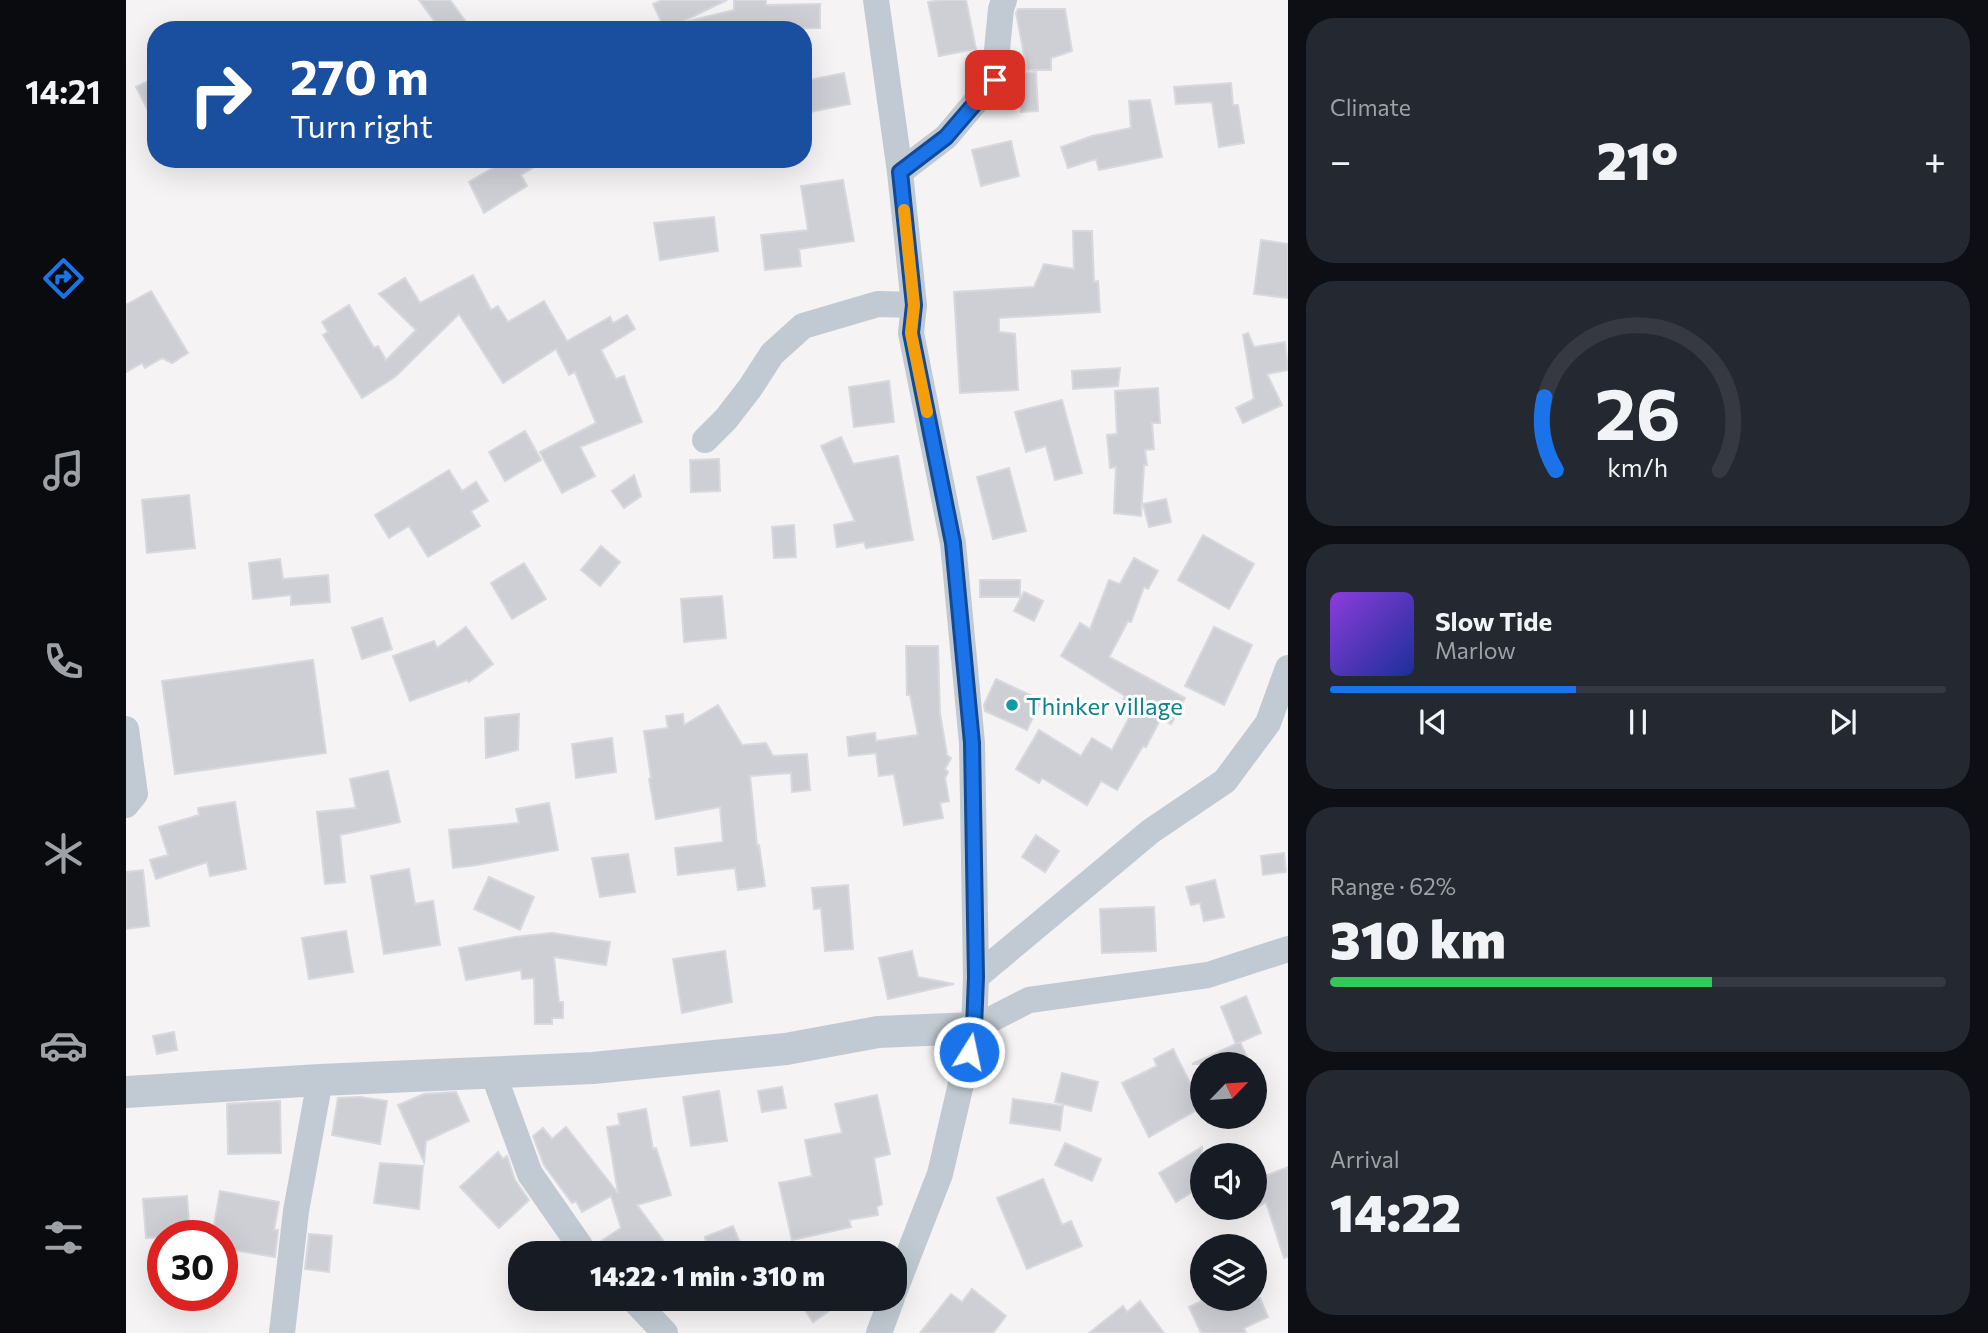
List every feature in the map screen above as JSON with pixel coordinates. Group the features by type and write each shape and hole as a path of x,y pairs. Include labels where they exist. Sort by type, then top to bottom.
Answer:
{"street":[{"path":"876,0 900,172 914,305 911,333 953,543 972,743 976,977 974,1028 940,1174 907,1259"},
{"path":"900,172 946,137 995,80 1004,0"},
{"path":"705,440 726,419 772,354 803,326 878,304 914,305"},
{"path":"976,977 1151,831 1225,781 1268,723 1288,667"},
{"path":"126,729 135,794 126,805"},
{"path":"126,1092 593,1068 786,1049 877,1032 974,1028 1029,1000 1208,975 1288,949"},
{"path":"493,1073 530,1174 577,1241"},
{"path":"282,1333 296,1212 320,1080"},
{"path":"644,1311 665,1333"},
{"path":"878,1333 887,1311"}],"building":[{"path":"419,0 450,0 465,21 434,21"},
{"path":"662,0 727,0 684,21 661,21 653,4"},
{"path":"734,0 766,0 766,5 820,4 820,28 812,28 812,21 689,21 734,10"},
{"path":"966,0 976,49 939,56 928,2"},
{"path":"1018,9 1065,9 1072,51 1051,58 1051,70 1027,70 1016,13"},
{"path":"1036,72 1038,111 1021,112 1019,73"},
{"path":"844,73 850,104 812,112 812,79"},
{"path":"147,82 147,108 136,87"},
{"path":"1231,83 1233,105 1238,105 1244,143 1219,147 1212,102 1176,104 1174,87"},
{"path":"1150,100 1162,157 1099,170 1096,159 1068,168 1061,147 1092,136 1131,128 1129,101"},
{"path":"1011,141 1019,176 981,186 972,150"},
{"path":"493,168 533,168 521,175 527,186 484,213 469,182"},
{"path":"843,180 854,241 799,249 801,266 765,270 761,235 808,230 801,186"},
{"path":"714,217 718,251 660,260 654,223"},
{"path":"1073,231 1092,231 1094,282 1098,281 1100,312 999,318 999,332 1015,334 1018,390 960,393 954,292 1034,287 1044,264 1074,269"},
{"path":"1261,240 1288,244 1288,298 1254,294"},
{"path":"473,275 491,310 498,306 508,322 544,301 567,341 610,317 613,323 627,315 635,329 601,350 616,379 624,376 642,422 580,447 595,476 562,493 540,452 596,423 575,372 569,375 556,349 503,383 459,314 395,377 362,398 323,335 328,332 322,322 349,305 374,348 378,346 386,360 416,330 379,294 405,278 420,303"},
{"path":"151,291 188,353 172,363 162,358 145,368 142,363 126,372 126,305"},
{"path":"1248,333 1254,347 1285,342 1288,370 1267,374 1282,405 1243,423 1236,408 1254,399 1243,335"},
{"path":"1120,368 1118,386 1073,389 1072,371"},
{"path":"889,381 894,422 854,427 849,387"},
{"path":"1158,388 1160,423 1152,423 1154,449 1145,450 1147,465 1144,465 1141,516 1114,513 1116,467 1110,468 1107,435 1117,434 1115,391"},
{"path":"1062,400 1082,473 1055,480 1046,446 1026,452 1015,412"},
{"path":"525,431 541,460 505,481 489,452"},
{"path":"841,437 853,464 898,456 913,540 866,548 864,542 837,547 834,525 855,521 821,446"},
{"path":"719,459 720,491 691,492 690,460"},
{"path":"1009,468 1026,531 993,539 977,477"},
{"path":"449,470 462,491 476,482 488,501 471,511 480,526 428,557 409,526 389,538 375,515"},
{"path":"634,475 641,496 624,508 612,491"},
{"path":"189,495 195,548 147,553 142,500"},
{"path":"1166,499 1171,522 1149,527 1143,504"},
{"path":"794,525 796,557 774,558 772,527"},
{"path":"1203,535 1254,564 1229,609 1178,580"},
{"path":"601,546 620,562 600,586 581,570"},
{"path":"1134,558 1158,571 1148,589 1144,587 1131,622 1128,621 1109,657 1185,698 1171,724 1161,718 1146,747 1143,746 1117,790 1101,781 1087,805 1042,778 1039,783 1016,769 1039,730 1081,756 1092,738 1112,750 1130,716 1118,710 1125,696 1061,656 1080,623 1090,629 1109,580 1120,584"},
{"path":"280,559 283,579 328,575 330,602 291,605 291,595 253,599 249,563"},
{"path":"524,563 546,599 512,619 491,583"},
{"path":"980,580 1020,580 1020,597 980,597"},
{"path":"1024,592 1043,601 1034,621 1014,611"},
{"path":"722,596 726,638 684,642 681,599"},
{"path":"382,618 392,649 362,659 352,628"},
{"path":"466,627 493,664 469,682 467,680 410,701 393,656 434,641 437,648"},
{"path":"1214,627 1252,645 1224,705 1185,686"},
{"path":"906,646 938,646 940,713 947,755 951,758 945,769 948,772 945,778 949,801 940,803 943,818 904,825 894,774 879,776 876,753 849,756 847,737 875,733 876,741 918,735 910,695 907,695"},
{"path":"313,660 326,753 175,774 162,681"},
{"name":"Thinker village","path":"996,679 1041,700 1027,730 985,711 984,705"},
{"path":"718,705 742,745 766,743 773,756 807,754 810,790 792,792 791,773 750,776 757,845 765,886 738,890 735,868 678,875 675,848 723,842 720,807 656,819 644,731 668,728 666,716 683,714 684,725"},
{"path":"519,714 518,750 486,758 485,718"},
{"path":"612,738 616,772 576,778 572,744"},
{"path":"388,771 400,822 340,835 345,882 325,884 317,812 356,808 350,779"},
{"path":"235,802 246,869 210,876 207,862 156,879 150,860 168,855 159,827 199,815 198,808"},
{"path":"549,803 558,850 453,868 449,830 519,823 516,809"},
{"path":"1036,835 1059,851 1045,872 1022,857"},
{"path":"1284,853 1286,872 1263,875 1261,856"},
{"path":"628,854 635,892 600,897 592,858"},
{"path":"409,869 415,904 433,901 440,945 384,954 371,876"},
{"path":"143,870 149,926 126,929 126,872"},
{"path":"489,877 534,897 520,930 474,909"},
{"path":"1215,880 1224,917 1204,921 1200,903 1191,905 1186,887"},
{"path":"848,885 853,949 825,951 821,908 814,909 812,888"},
{"path":"1154,907 1156,951 1102,953 1100,909"},
{"path":"346,931 353,972 309,979 302,938"},
{"path":"552,933 610,942 606,965 554,957 559,1002 563,1002 563,1018 552,1018 552,1024 535,1024 534,978 522,979 521,970 466,980 459,948"},
{"path":"725,951 732,1002 682,1013 673,959"},
{"path":"912,951 918,977 954,984 888,999 879,958"},
{"path":"1246,996 1261,1033 1236,1044 1221,1007"},
{"path":"174,1032 177,1050 157,1054 153,1036"},
{"path":"1240,1042 1245,1052 1218,1052"},
{"path":"1173,1049 1190,1083 1190,1114 1149,1137 1122,1083 1157,1066 1154,1059"},
{"path":"1062,1073 1098,1082 1091,1111 1055,1102"},
{"path":"782,1087 786,1108 762,1112 758,1091"},
{"path":"719,1091 727,1141 691,1146 683,1097"},
{"path":"456,1092 469,1121 426,1141 424,1162 398,1105 424,1094"},
{"path":"877,1095 890,1154 874,1158 882,1204 877,1207 878,1215 849,1220 851,1227 792,1240 779,1183 812,1176 805,1140 842,1133 835,1104"},
{"path":"360,1097 387,1101 380,1144 332,1135 338,1098"},
{"path":"1013,1099 1063,1106 1060,1130 1010,1123"},
{"path":"280,1101 281,1153 228,1154 227,1104"},
{"path":"646,1109 653,1149 656,1148 671,1195 637,1205 664,1241 602,1241 621,1228 611,1196 582,1212 576,1201 572,1203 544,1165 533,1136 543,1128 552,1139 566,1127 618,1193 607,1127 620,1125 618,1114"},
{"path":"1065,1143 1101,1159 1092,1181 1055,1165"},
{"path":"498,1152 503,1159 507,1156 515,1180 529,1200 499,1228 460,1187"},
{"path":"1190,1154 1190,1193 1176,1202 1159,1173"},
{"path":"380,1163 423,1166 419,1209 374,1203"},
{"path":"1288,1167 1288,1257 1284,1258 1267,1205 1267,1175"},
{"path":"1043,1179 1062,1225 1071,1221 1082,1246 1027,1269 997,1198"},
{"path":"220,1191 279,1202 274,1230 278,1230 275,1257 238,1251 238,1220 215,1220"},
{"path":"187,1196 189,1220 147,1220 146,1238 143,1199"},
{"path":"733,1226 739,1241 706,1241 705,1237"},
{"path":"309,1234 332,1236 329,1272 305,1269"},
{"path":"972,1289 1006,1316 993,1333 920,1333 951,1294 962,1302"},
{"path":"1140,1301 1164,1333 1089,1333 1123,1306 1127,1312"},
{"path":"806,1311 829,1311 813,1322"},
{"path":"1191,1311 1265,1311 1268,1317 1244,1328 1246,1333 1201,1333"}],"slow traffic":[{"path":"904,210 914,305 911,333 927,412"}],"place":[{"name":"Thinker village","path":"1012,705"}],"route":[{"path":"969,1052 974,1028 976,977 972,743 953,543 911,333 914,305 900,172 946,137 995,80"}]}
